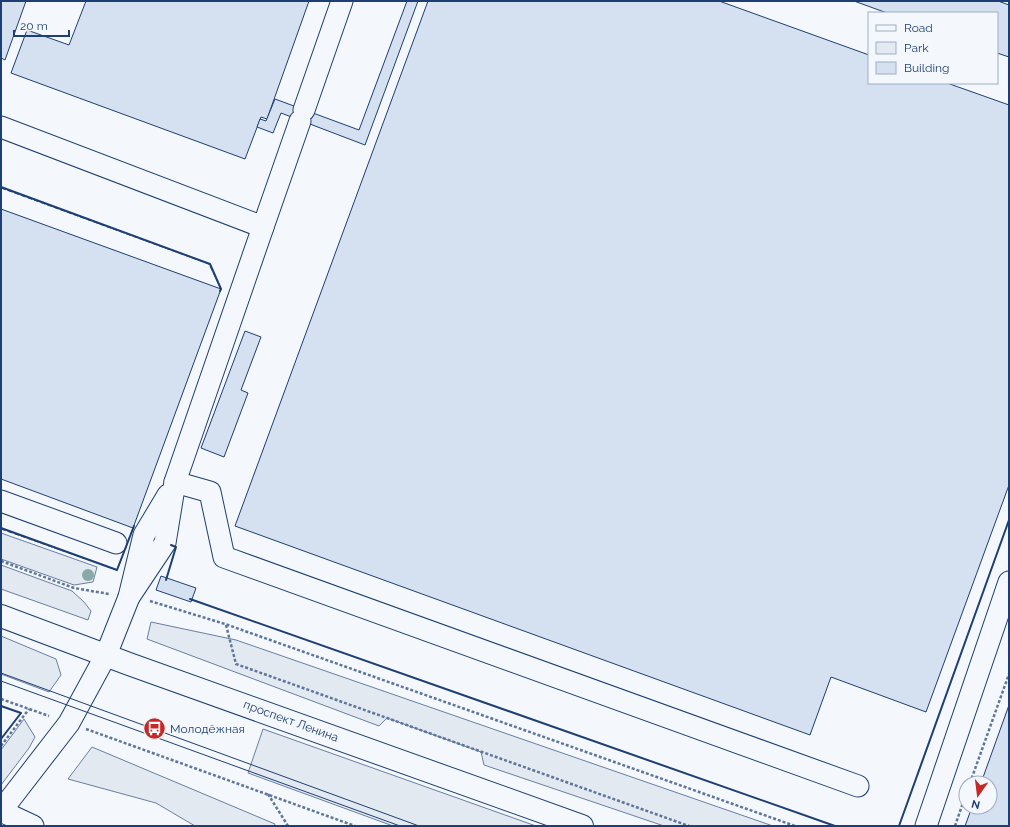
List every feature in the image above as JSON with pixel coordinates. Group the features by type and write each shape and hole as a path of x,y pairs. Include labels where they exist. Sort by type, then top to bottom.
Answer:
{"main road":[{"name":"проспект Ленина","path":"1,616 582,826"}],"street":[{"path":"33,826 1,811 69,723 106,654 129,597 144,535 175,482 342,1"},
{"path":"1,127 263,227"},
{"path":"175,482 210,492 224,557 858,786"},
{"path":"1,501 116,543"},
{"path":"926,826 1009,582"}],"path":[{"path":"1,561 74,588 154,602 226,624 795,826"},
{"path":"226,624 236,664 689,826"},
{"path":"973,775 1009,674"},
{"path":"1,699 356,826"},
{"path":"1,746 29,709"},
{"path":"268,794 288,826"},
{"path":"955,826 959,815"}],"green space":[{"path":"1,533 97,567 93,582 74,585 1,559"},
{"path":"1,565 72,591 91,611 88,620 1,589"},
{"path":"151,622 236,640 773,826 664,826 484,765 481,752 387,718 379,726 147,639"},
{"path":"1,636 56,659 61,675 49,692 1,674"},
{"path":"24,719 35,737 29,748 1,785 1,750"},
{"path":"263,729 536,826 393,826 248,773"},
{"path":"92,747 275,824 274,826 195,826 156,803 68,779"}],"building":[{"path":"1,1 26,1 5,60 1,58"},
{"path":"86,1 309,1 267,119 261,117 245,159 11,73 27,30 69,45"},
{"path":"407,1 418,1 365,145 281,113 273,133 257,127 260,119 266,121 275,99 359,130"},
{"path":"428,1 719,1 868,55 868,84 950,84 1009,105 1009,485 926,712 831,677 810,735 235,526"},
{"path":"854,1 998,1 1009,5 1009,57 998,53 998,12 884,12"},
{"path":"1,209 221,289 133,528 1,479"},
{"path":"245,331 261,337 241,390 248,393 224,457 201,448"},
{"path":"161,576 196,588 191,602 156,590"},
{"path":"1009,705 1009,826 965,826 969,815 998,815 998,775 984,775"}],"tram line":[{"path":"1,673 419,826"},
{"path":"1,681 400,826"}],"fence":[{"path":"1,188 209,264 221,289"},
{"path":"1,529 117,570 133,528"}],"wall":[{"path":"1,187 210,264 221,289 220,291"},
{"path":"899,826 1009,520"},
{"path":"1,528 117,570 134,526"},
{"path":"166,580 176,547 171,545"},
{"path":"190,599 835,826"},
{"path":"1,706 21,713 1,739"}],"place":[{"name":"Молодёжная","path":"155,729"}]}
